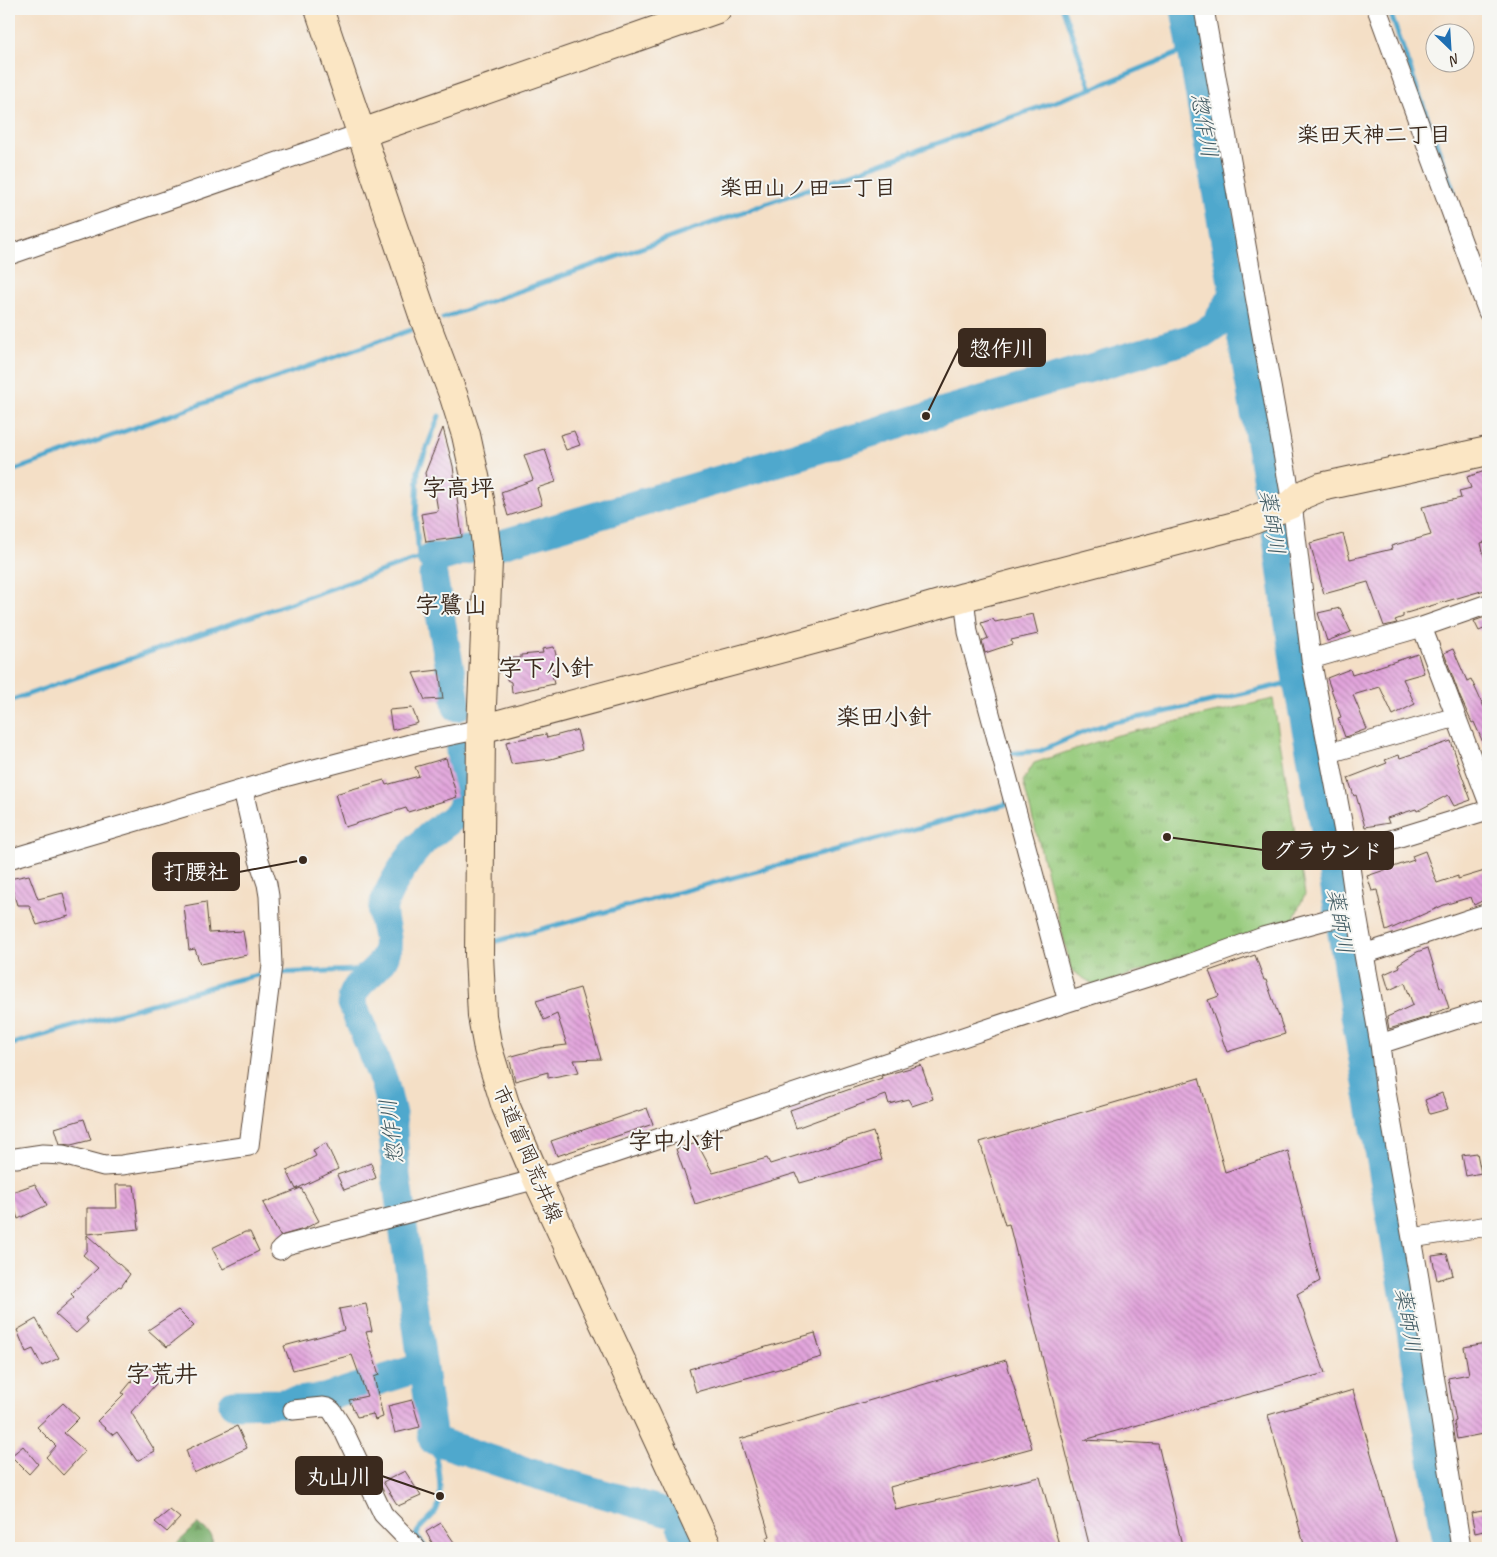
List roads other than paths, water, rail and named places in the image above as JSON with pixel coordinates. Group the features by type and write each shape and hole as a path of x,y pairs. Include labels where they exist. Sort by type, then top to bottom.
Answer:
{"street":[{"name":"市道富岡荒井線","path":"319,9 424,318 457,407 466,435 481,504 488,561 481,728 479,955 482,1016 488,1049 498,1086 537,1179 708,1548"},
{"path":"9,255 717,9"},
{"path":"1204,9 1292,504 1311,659 1348,853 1353,915 1364,954 1380,1044 1385,1086 1412,1238 1461,1548"},
{"path":"1377,9 1488,312"},
{"path":"9,859 288,776 418,742 481,728 964,597 1246,523 1292,504 1302,495 1321,487 1488,451"},
{"path":"964,597 968,632 1068,1002"},
{"path":"1311,659 1422,628 1488,604"},
{"path":"1422,628 1488,801"},
{"path":"1329,753 1456,717"},
{"path":"16,1158 43,1154 63,1155 104,1166 249,1146 271,974 269,896 243,790"},
{"path":"1348,853 1488,810"},
{"path":"1364,954 1488,913"},
{"path":"280,1250 286,1245 537,1179 1068,1002 1190,964 1263,938 1326,920 1353,915"},
{"path":"1380,1044 1488,1009"},
{"path":"1412,1238 1488,1226"},
{"path":"292,1410 322,1407 332,1411 342,1427 383,1514 416,1548"}],"waterway":[{"path":"1063,9 1091,89"},
{"name":"惣作川","path":"498,545 1189,339 1202,334 1215,325 1234,294 1185,9"},
{"path":"1389,9 1454,192"},
{"path":"443,318 1091,89 1191,48"},
{"name":"薬師川","path":"1234,294 1277,539 1297,681 1329,851 1354,1009 1448,1548"},
{"path":"9,472 411,330"},
{"path":"419,558 416,520 418,471 439,416"},
{"name":"惣作川","path":"431,557 443,557 466,550"},
{"path":"9,701 419,558 431,557"},
{"name":"惣作川","path":"433,576 457,707"},
{"path":"1004,754 1040,751 1086,731 1114,722 1297,681"},
{"name":"惣作川","path":"460,751 465,786 462,807 455,816 427,838 406,862 387,895 383,910 387,951 380,964 359,984 355,990 352,1003 384,1082 392,1114 396,1176 433,1440 531,1473 676,1515 691,1548"},
{"path":"497,941 1007,804 1007,801"},
{"path":"275,973 357,970"},
{"path":"9,1045 231,981 267,973"},
{"name":"惣作川","path":"233,1404 282,1403 324,1398 422,1367"},
{"path":"426,1548 416,1535 436,1511 439,1504 440,1486 433,1440"}],"place":[{"name":"惣作川","path":"926,416"},
{"name":"グラウンド","path":"1167,837"},
{"name":"打腰社","path":"303,860"},
{"name":"丸山川","path":"440,1496"}],"district":[{"name":"楽田天神二丁目","path":"1374,134"},
{"name":"楽田山ノ田一丁目","path":"808,187"},
{"name":"字高坪","path":"458,488"},
{"name":"字鷺山","path":"451,605"},
{"name":"字下小針","path":"546,668"},
{"name":"楽田小針","path":"884,717"},
{"name":"字中小針","path":"676,1141"},
{"name":"字荒井","path":"162,1374"}]}
